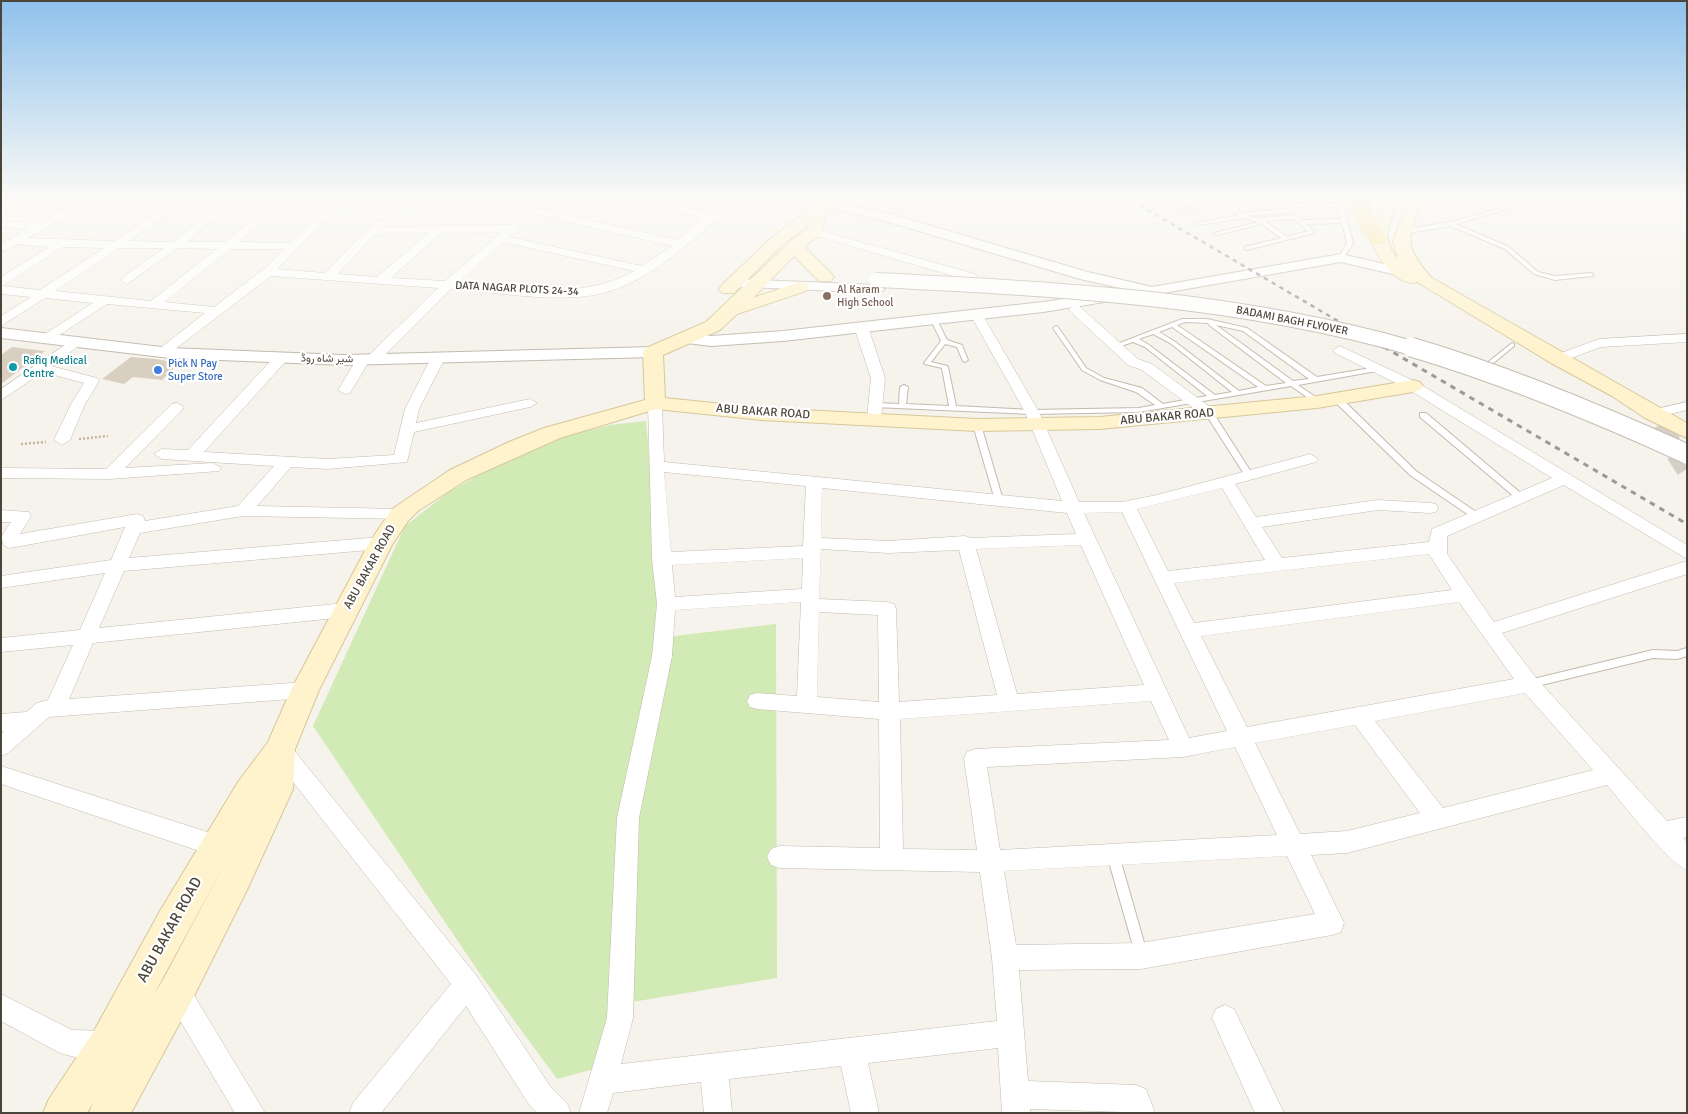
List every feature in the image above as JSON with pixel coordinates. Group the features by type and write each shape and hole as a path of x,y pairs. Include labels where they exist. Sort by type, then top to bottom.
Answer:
{"main road":[{"path":"726,315 773,248"},
{"path":"690,335 698,321 791,248"},
{"path":"798,248 825,277"},
{"path":"1382,248 1385,254 1401,272 1433,297 1512,345 1608,398 1687,432"},
{"path":"1402,248 1407,260 1426,282 1558,359 1619,392 1656,420"},
{"path":"654,403 653,352 712,326 726,315 757,301 800,287"},
{"name":"ABU BAKAR ROAD","path":"63,1113 108,1045 172,923 249,792 280,748 305,690 381,542 400,515 428,493 458,475 552,433 654,403 762,414 876,412 977,425 1034,417 1100,423 1211,405 1327,401 1413,386"},
{"name":"ABU BAKAR ROAD","path":"109,1113 177,991 235,879 277,790 280,748"}],"street":[{"path":"1,283 56,248"},
{"path":"1,322 114,248"},
{"path":"127,280 171,248"},
{"path":"152,305 222,248"},
{"path":"161,352 219,311 268,272 292,248"},
{"path":"328,276 356,248"},
{"path":"381,280 417,248"},
{"path":"346,390 368,360 490,248"},
{"path":"545,248 643,270"},
{"name":"DATA NAGAR PLOTS 24-34","path":"268,272 448,285 586,292 615,285 643,270 673,248"},
{"path":"870,248 971,277"},
{"path":"990,248 1085,276 1152,291"},
{"path":"690,335 711,341 1043,307 1152,291 1342,258 1401,272"},
{"path":"751,278 825,277 877,285"},
{"path":"751,278 800,287 877,285"},
{"name":"BADAMI BAGH FLYOVER","path":"877,285 1002,287 1155,300 1262,314 1349,332 1509,379 1623,424 1687,454"},
{"name":"BADAMI BAGH FLYOVER","path":"877,285 1160,310 1225,318 1330,338 1401,356 1494,386 1585,420 1687,467"},
{"path":"1,290 219,311"},
{"path":"47,339 105,300"},
{"path":"1075,309 1133,362 1147,367 1191,400 1211,405"},
{"path":"976,314 1034,417 1073,508 1183,748"},
{"path":"861,326 878,378 876,412"},
{"name":"شیر شاہ روڈ","path":"1,333 161,352 281,358 368,360 653,352"},
{"path":"1558,359 1599,343 1687,338"},
{"path":"1,396 75,342"},
{"path":"1340,350 1413,386 1687,553"},
{"path":"281,358 192,455 162,454 328,464 401,459 412,409 438,358"},
{"path":"41,367 92,381 78,404 62,440"},
{"path":"407,430 530,403"},
{"path":"593,1113 620,1018 628,818 662,656 666,604 661,559 654,403"},
{"path":"1656,420 1687,406"},
{"path":"110,474 177,407"},
{"path":"1,473 110,474 202,468 225,469 235,459"},
{"path":"656,466 1073,508 1127,506 1310,459"},
{"path":"243,511 286,462"},
{"path":"1564,479 1438,533 1438,554 1464,595 1529,684 1661,833 1687,859"},
{"path":"807,705 814,482"},
{"path":"1226,482 1277,565"},
{"path":"1252,523 1378,505 1430,508"},
{"path":"1005,958 1141,956 1332,923 1127,506"},
{"path":"134,528 243,511 400,515"},
{"path":"1,516 23,516 5,543"},
{"path":"5,543 54,532 137,520 55,708"},
{"path":"661,559 812,547 888,547 965,542 1087,539"},
{"path":"1,582 119,564 381,542"},
{"path":"965,542 1009,702"},
{"path":"1162,578 1438,547"},
{"path":"1490,630 1687,567"},
{"path":"1188,631 1464,595"},
{"path":"666,604 811,600 887,609 892,859"},
{"path":"1,645 345,610"},
{"path":"1141,1113 1136,1099 1015,1104 1005,958 989,861 976,758 1183,748 1529,684"},
{"path":"1,748 44,709 305,690"},
{"path":"757,701 889,711 1158,692"},
{"path":"1359,716 1438,819"},
{"path":"1,723 32,720"},
{"path":"280,748 467,984 540,1096 557,1113"},
{"path":"1,775 217,846"},
{"path":"779,857 989,861 1347,842 1611,775"},
{"path":"1661,833 1687,827"},
{"path":"363,1113 467,984"},
{"path":"177,991 251,1113"},
{"path":"1,1007 70,1043 108,1045"},
{"path":"1225,1018 1270,1113"},
{"path":"602,1080 1011,1033"},
{"path":"852,1051 866,1113"},
{"path":"714,1067 718,1113"}],"lane":[{"path":"1342,258 1347,248"},
{"path":"1507,248 1536,273 1542,275 1555,278 1591,275"},
{"path":"933,318 944,341 960,346 965,360"},
{"path":"1115,346 1184,320 1208,321 1245,329 1316,380"},
{"path":"1208,321 1292,384 1327,401 1412,472 1476,516"},
{"path":"1172,324 1264,388"},
{"path":"1056,328 1084,369 1102,379 1139,390 1160,406"},
{"path":"1153,331 1172,342 1238,393"},
{"path":"1133,339 1147,346 1211,405 1249,476"},
{"path":"944,341 927,363 945,367 953,409"},
{"path":"1489,364 1512,345"},
{"path":"1211,405 1238,393 1377,369"},
{"path":"902,406 904,387"},
{"path":"876,412 902,406 1034,417 1139,410 1191,400"},
{"path":"1423,415 1520,497"},
{"path":"977,425 999,500"},
{"path":"1529,684 1653,654 1678,655 1687,652"},
{"path":"1113,855 1141,956"}],"green space":[{"path":"646,421 658,560 658,638 776,624 777,978 632,1002 594,1069 557,1079 480,974 313,726 405,526 450,491 538,443 610,425"}],"building":[{"name":"Rafiq Medical Centre","path":"12,347 45,351 1,384 1,355"},
{"path":"131,357 179,363 162,380 133,377 124,384 102,379"}],"tunnel":[{"path":"1659,425 1687,469"}],"railway":[{"path":"1213,248 1386,349"},
{"path":"1384,347 1687,524"}],"place":[{"name":"Al Karam High School","path":"827,296"},
{"name":"Rafiq Medical Centre","path":"13,367"},
{"name":"Pick N Pay Super Store","path":"158,370"}]}
